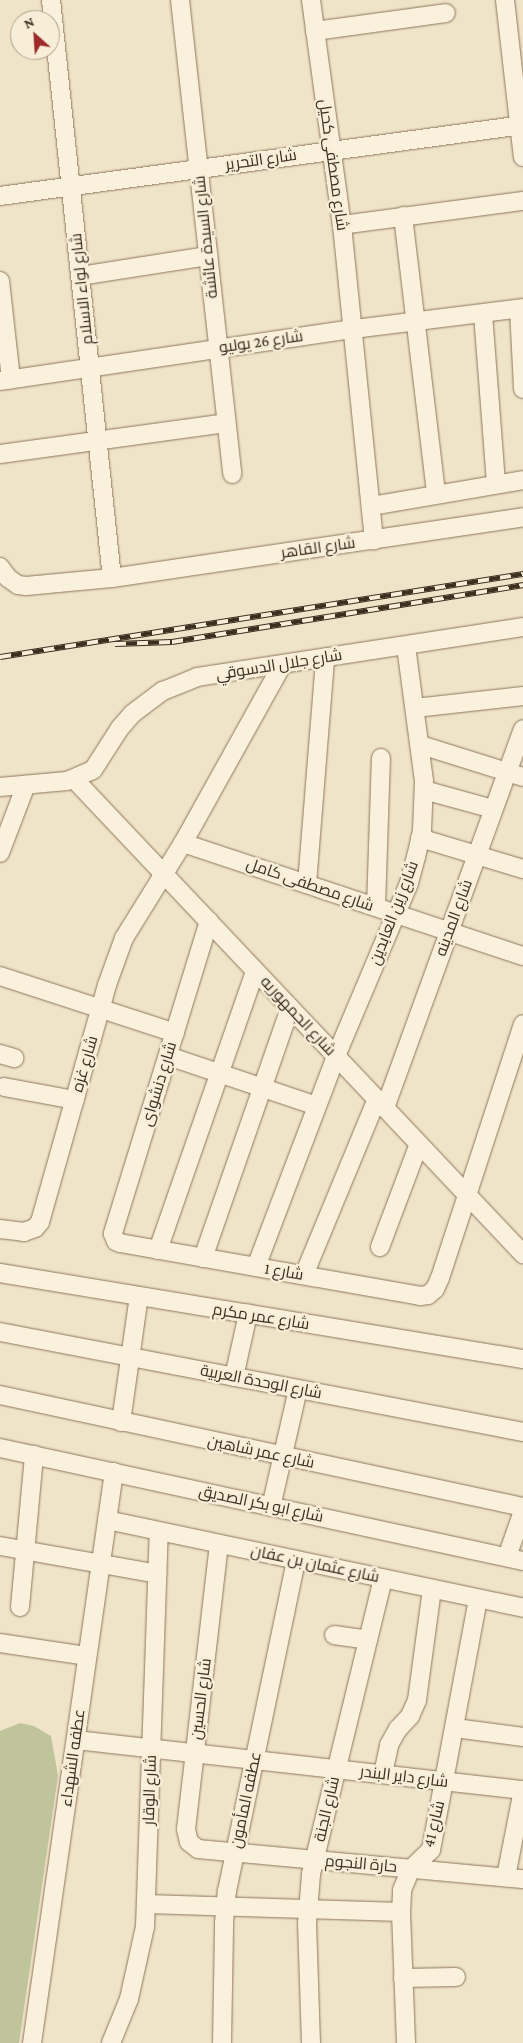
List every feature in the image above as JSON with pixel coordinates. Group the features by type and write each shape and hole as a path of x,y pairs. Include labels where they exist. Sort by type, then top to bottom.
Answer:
{"street":[{"name":"شارع لواء الاسلام","path":"52,0 112,578"},
{"name":"شارع السيدة عائشة","path":"180,0 232,474"},
{"name":"شارع مصطفى كحيل","path":"310,0 342,225 374,540"},
{"path":"505,0 521,125 523,157"},
{"path":"315,31 446,13"},
{"name":"شارع التحرير","path":"0,196 521,125"},
{"path":"342,225 523,201"},
{"path":"403,216 436,494"},
{"path":"80,276 208,256"},
{"path":"0,281 6,380"},
{"path":"521,309 523,389"},
{"name":"شارع 26 يوليو","path":"6,380 90,366 354,329 521,309"},
{"path":"482,314 496,484"},
{"path":"0,454 226,422"},
{"path":"371,506 523,480"},
{"name":"شارع القاهر","path":"0,567 8,578 18,585 26,586 112,578 523,517"},
{"name":"شارع جلال الدسوقي","path":"74,779 93,770 120,728 132,714 163,691 197,678 523,628"},
{"name":"شارع زين العابدين","path":"256,1267 336,1056 409,883 420,838 424,790 421,746 406,646"},
{"path":"307,884 325,658"},
{"name":"شارع غزه","path":"0,1229 24,1232 35,1228 40,1222 107,984 124,938 183,842 282,665"},
{"path":"415,708 523,696"},
{"name":"شارع المدينه","path":"304,1276 381,1103 449,932 493,809 515,774 523,729"},
{"path":"421,746 515,774"},
{"path":"376,907 381,758"},
{"path":"0,787 74,779"},
{"name":"شارع الجمهوريه","path":"74,779 523,1254"},
{"path":"0,853 26,785"},
{"path":"424,790 493,809"},
{"path":"420,838 523,869"},
{"name":"شارع مصطفى كامل","path":"183,842 523,956"},
{"name":"شارع دنشواى","path":"120,1243 116,1241 113,1234 209,922"},
{"path":"158,1250 255,971"},
{"path":"0,976 175,1033"},
{"path":"203,1258 290,1008"},
{"path":"467,1195 523,1026"},
{"path":"168,1056 317,1106"},
{"path":"4,1087 75,1100"},
{"path":"380,1247 419,1144"},
{"name":"شارع 1","path":"120,1243 420,1296 428,1295 435,1289 440,1278 467,1195"},
{"name":"شارع عمر مكرم","path":"0,1273 523,1359"},
{"path":"121,1422 139,1296"},
{"path":"234,1377 248,1314"},
{"name":"شارع الوحدة العربية","path":"0,1332 523,1432"},
{"path":"271,1506 298,1389"},
{"name":"شارع عمر شاهين","path":"0,1396 523,1507"},
{"name":"شارع ابو بكر الصديق","path":"0,1448 515,1559"},
{"path":"20,1607 34,1455"},
{"name":"عطفه الشهداء","path":"32,2043 114,1472"},
{"path":"515,1559 523,1511"},
{"name":"شارع عثمان بن عفان","path":"107,1520 523,1608"},
{"name":"شارع الوقار","path":"111,2043 133,1983 145,1927 158,1531"},
{"name":"شارع الحسين","path":"198,1850 189,1842 185,1833 219,1544"},
{"path":"0,1546 158,1574"},
{"name":"عطفه المأمون","path":"222,2043 225,1906 296,1560"},
{"name":"شارع الجنة","path":"311,2043 308,1909 315,1860 383,1579"},
{"path":"384,1774 389,1745 398,1729 410,1716 417,1700 432,1589"},
{"name":"شارع 41","path":"406,2043 401,1912 402,1890 411,1869 431,1850 478,1599"},
{"path":"334,1635 368,1640"},
{"path":"0,1643 88,1656"},
{"path":"455,1728 523,1737"},
{"name":"شارع داير البندر","path":"76,1740 523,1790"},
{"path":"515,1878 523,1790"},
{"name":"حارة النجوم","path":"198,1850 515,1878"},
{"path":"146,1904 401,1912"},
{"path":"403,1978 456,1977"}],"green space":[{"path":"20,1723 34,1726 51,1736 58,1776 19,2043 0,2043 0,1731"}],"railway":[{"path":"0,657 523,574"},
{"path":"115,644 172,642 523,585"}]}
